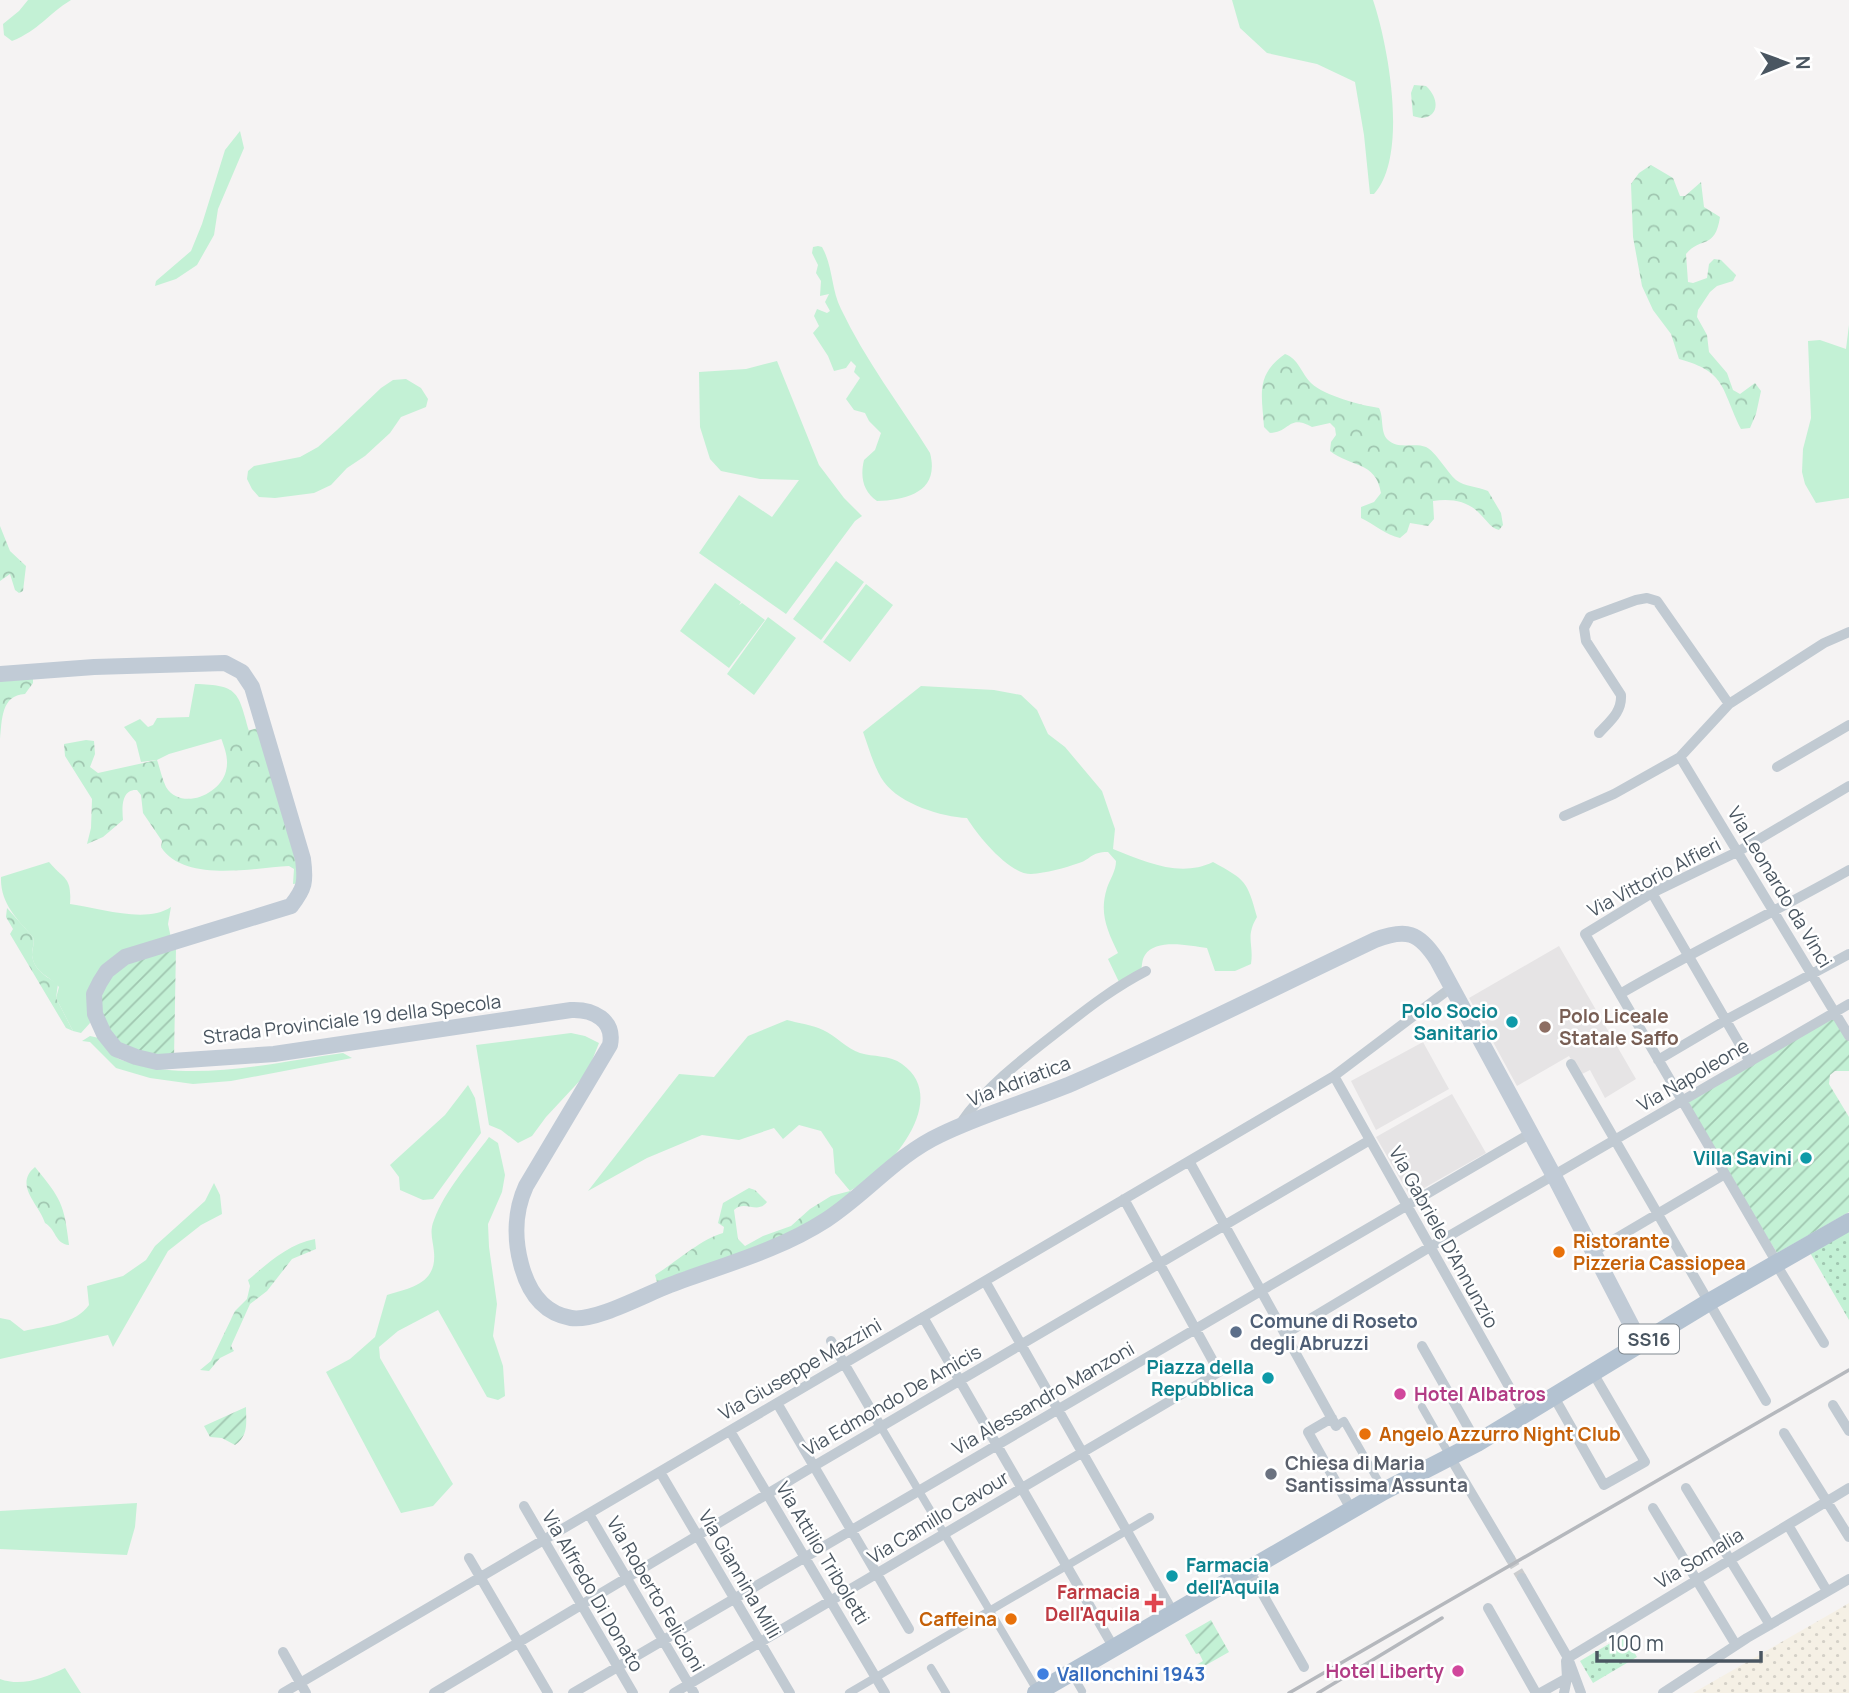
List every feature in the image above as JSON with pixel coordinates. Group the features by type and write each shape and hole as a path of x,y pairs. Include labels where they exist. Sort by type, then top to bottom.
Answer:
{"main road":[{"name":"Strada Provinciale 19 della Specola","path":"0,674 225,663 242,672 257,700 303,859 303,890 291,906 125,957 107,971 94,994 95,1014 104,1034 116,1049 136,1058 157,1062 230,1059 575,1010"},
{"name":"Via Adriatica","path":"575,1010 588,1010 601,1017 610,1030 610,1045 526,1186 520,1201 517,1223 519,1258 527,1281 541,1304 557,1315 575,1319 592,1317 789,1241 847,1206 917,1148 958,1127 1070,1084 1170,1040 1386,936 1407,933 1420,939 1432,952 1452,987 1641,1344"},
{"name":"SS16","path":"1037,1693 1352,1509 1477,1443 1709,1302 1849,1223"}],"street":[{"path":"1599,733 1616,714 1621,705 1621,695 1586,640 1584,628 1590,617 1636,600 1647,598 1657,601 1729,704"},
{"path":"1564,816 1614,794 1680,757 1729,704 1824,643 1849,632"},
{"path":"1777,767 1849,725"},
{"name":"Via Leonardo da Vinci","path":"1680,757 1849,1037"},
{"name":"Via Vittorio Alfieri","path":"1620,995 1584,934 1653,893 1739,851 1849,786"},
{"path":"1824,1343 1620,995 1688,955 1775,913 1849,870"},
{"path":"1653,893 1750,1062"},
{"path":"1658,1060 1849,954"},
{"path":"958,1127 975,1105 1022,1059 1117,986 1146,971"},
{"name":"Via Giuseppe Mazzini","path":"284,1693 303,1688 480,1577 1334,1076 1452,987"},
{"name":"Via Napoleone","path":"1554,1176 1849,1004"},
{"path":"1571,1064 1766,1401"},
{"name":"Via Gabriele D'Annunzio","path":"1334,1076 1525,1415"},
{"name":"Via Alessandro Manzoni","path":"573,1693 1531,1133"},
{"name":"Via Edmondo De Amicis","path":"434,1693 814,1466 1370,1140"},
{"path":"1189,1161 1334,1422"},
{"path":"1593,1252 1724,1174"},
{"path":"1285,1334 1554,1176"},
{"path":"1124,1199 1195,1329"},
{"path":"985,1281 1174,1614"},
{"path":"923,1317 1114,1648"},
{"name":"Via Camillo Cavour","path":"674,1693 691,1689 760,1642 1219,1372 1195,1329"},
{"path":"831,1341 1037,1693"},
{"path":"1422,1346 1477,1443"},
{"path":"1554,1397 1604,1485 1645,1462 1593,1373"},
{"path":"777,1403 909,1629"},
{"path":"1833,1405 1849,1431"},
{"path":"1422,1406 1510,1558"},
{"path":"1352,1509 1308,1432 1334,1422 1344,1422 1384,1491"},
{"name":"Via Attilio Triboletti","path":"730,1430 885,1693"},
{"path":"1784,1433 1849,1537"},
{"name":"Via Giannina Milli","path":"660,1472 789,1693"},
{"path":"1686,1488 1770,1625"},
{"name":"Via Somalia","path":"1566,1655 1849,1488"},
{"name":"Via Alfredo Di Donato","path":"524,1506 633,1693"},
{"path":"1653,1508 1736,1645"},
{"name":"Via Roberto Felicioni","path":"589,1514 691,1689"},
{"path":"849,1693 1150,1517"},
{"path":"1788,1525 1827,1591"},
{"path":"469,1558 548,1693"},
{"path":"1249,1570 1304,1667"},
{"path":"1522,1578 1566,1655 1578,1686"},
{"path":"1663,1693 1736,1645 1849,1579"},
{"path":"1488,1608 1538,1693 1578,1686"},
{"path":"283,1652 303,1688"},
{"path":"931,1668 946,1693"},
{"path":"1071,1672 1082,1691"},
{"path":"1564,1693 1578,1686"}],"shaded area":[{"name":"Polo Liceale Statale Saffo","path":"1559,946 1636,1079 1605,1098 1590,1070 1580,1075 1569,1056 1517,1086 1469,998"},
{"path":"1423,1042 1449,1089 1376,1130 1351,1081"},
{"path":"1452,1094 1486,1153 1410,1196 1376,1137"}],"green space":[{"path":"28,0 71,0 29,32 12,41 4,35 3,24"},
{"path":"1232,0 1373,0 1389,71 1393,128 1391,154 1385,177 1374,194 1370,194 1355,82 1317,64 1267,53 1240,28"},
{"path":"1414,85 1426,86 1432,92 1436,105 1432,115 1421,118 1413,116 1411,93"},
{"path":"240,131 244,148 218,209 214,235 197,265 176,279 155,286 156,281 191,251 225,150"},
{"path":"1651,165 1673,178 1680,196 1685,196 1701,182 1704,207 1720,217 1715,234 1686,254 1688,282 1707,278 1709,264 1714,259 1721,260 1736,275 1733,281 1717,286 1710,292 1698,310 1697,317 1707,335 1709,352 1727,373 1733,390 1740,394 1755,383 1761,391 1750,428 1741,429 1714,376 1695,364 1679,359 1671,334 1653,310 1642,286 1633,237 1631,184 1639,173"},
{"path":"813,247 822,247 826,254 838,301 850,328 930,453 932,466 926,485 910,495 877,501 868,493 864,483 864,460 875,450 881,433 865,413 854,410 846,399 860,378 854,372 856,366 851,361 846,368 834,371 813,333 819,326 814,316 817,309 827,313 830,311 825,302 829,294 820,296 821,281 816,273 818,265 812,253"},
{"path":"1849,325 1849,498 1816,503 1805,484 1802,472 1803,449 1811,418 1808,341 1820,340 1846,349"},
{"path":"1285,354 1294,359 1317,388 1343,399 1379,408 1384,433 1392,443 1426,447 1456,480 1488,491 1501,513 1503,525 1499,530 1491,526 1471,506 1453,500 1433,501 1434,519 1428,526 1410,523 1407,532 1400,538 1361,518 1361,507 1374,502 1381,493 1378,483 1368,470 1330,451 1331,442 1336,435 1335,428 1330,423 1312,427 1298,422 1270,433 1264,427 1262,386 1269,370"},
{"path":"777,361 819,465 844,498 862,516 855,521 786,614 699,553 739,495 772,517 799,480 760,479 721,471 710,459 700,427 699,372 746,369"},
{"path":"406,379 421,388 428,399 426,407 401,417 390,433 347,468 331,485 314,493 275,498 259,497 252,489 247,479 248,471 254,466 300,457 318,447 381,388 393,380"},
{"path":"0,526 10,551 26,566 23,591 19,593 15,590 10,574 0,581"},
{"path":"836,561 864,582 821,640 793,619"},
{"path":"715,583 741,602 739,605 742,603 765,620 729,668 680,631"},
{"path":"866,584 893,605 850,662 823,642"},
{"path":"768,617 796,638 754,695 727,674"},
{"path":"33,679 25,694 17,695 7,704 2,717 0,739 0,680"},
{"path":"195,684 220,686 234,693 242,707 249,731 169,754 157,760 141,762 136,742 124,727 140,719 148,727 153,725 157,718 189,717"},
{"path":"921,686 994,690 1021,695 1037,710 1048,734 1065,747 1102,791 1115,829 1113,849 1150,863 1176,868 1201,867 1213,862 1239,878 1251,896 1257,917 1251,935 1251,964 1235,971 1215,971 1207,948 1157,946 1145,955 1141,972 1119,982 1108,959 1118,953 1104,913 1107,888 1116,861 1108,852 1094,854 1083,861 1055,870 1031,874 1022,872 995,853 967,818 922,808 891,790 875,764 863,732"},
{"path":"261,727 302,883 293,884 294,869 289,866 220,871 186,865 172,858 161,847 162,841 143,813 141,795 137,790 125,796 123,820 103,837 87,844 91,828 92,799 65,756 64,744 94,741 95,754 90,767 98,773 157,760 166,787 181,798 190,799 208,793 222,780 227,762 221,738"},
{"path":"49,862 68,883 70,904 136,915 161,912 171,907 168,924 171,938 89,1006 90,1023 81,1033 73,1031 56,998 59,987 43,974 33,961 33,937 6,903 1,886 1,877"},
{"path":"7,908 33,937 33,960 41,972 58,984 56,998 73,1031 66,1028 10,934 13,929 6,917"},
{"path":"176,948 174,1058 156,1056 126,1046 108,1030 103,1020 101,1009 105,987 124,965"},
{"path":"1834,1016 1849,1042 1849,1071 1835,1071 1830,1075 1829,1084 1849,1117 1849,1212 1777,1253 1685,1103"},
{"path":"787,1020 823,1030 860,1053 897,1061 914,1076 920,1090 916,1121 899,1150 877,1173 850,1191 835,1173 833,1149 821,1131 799,1125 783,1139 774,1128 739,1140 702,1135 647,1158 588,1191 679,1074 714,1077 748,1036"},
{"path":"571,1033 599,1043 587,1073 532,1136 518,1143 489,1125 476,1045"},
{"path":"90,1036 99,1038 119,1059 161,1069 212,1071 343,1053 352,1058 231,1081 193,1084 150,1078 116,1068 90,1042 82,1041"},
{"path":"468,1085 475,1098 481,1133 433,1199 423,1200 400,1190 399,1177 390,1165 445,1115"},
{"path":"489,1137 498,1143 505,1175 502,1192 488,1224 497,1304 493,1336 503,1366 505,1396 498,1400 487,1397 438,1310 398,1331 379,1347 380,1358 453,1484 433,1506 401,1513 326,1372 350,1359 375,1337 387,1295 413,1287 427,1278 434,1263 434,1220 458,1177"},
{"path":"35,1167 60,1202 69,1245 61,1242 45,1223 30,1195 27,1181"},
{"path":"214,1183 220,1195 222,1214 201,1225 168,1251 113,1347 108,1335 0,1359 0,1318 10,1320 24,1331 76,1316 89,1305 87,1286 123,1276 146,1260 155,1246 205,1201"},
{"path":"749,1188 755,1190 767,1202 759,1207 742,1206 734,1210 738,1239 745,1246 791,1226 810,1209 831,1196 850,1191 854,1199 806,1231 658,1286 655,1275 697,1245 723,1233 724,1227 718,1223 723,1203"},
{"path":"1849,1228 1849,1320 1809,1251"},
{"path":"315,1239 316,1249 292,1259 267,1291 250,1304 231,1346 234,1351 220,1358 209,1371 200,1370 211,1361 235,1311 247,1299 250,1286 248,1280 288,1249"},
{"path":"246,1407 246,1428 243,1437 235,1445 222,1438 210,1437 204,1426"},
{"path":"137,1503 135,1527 127,1555 0,1549 0,1511"},
{"path":"1211,1620 1229,1652 1185,1677 1183,1673 1203,1661 1185,1635"},
{"path":"1624,1635 1637,1657 1593,1683 1580,1661"},
{"path":"65,1668 81,1693 0,1693 0,1679 25,1682"}],"sand":[{"path":"1849,1603 1849,1693 1693,1693 1832,1613"}],"tunnel":[{"path":"1510,1558 1522,1578"}],"railway":[{"path":"1289,1693 1849,1370"},
{"path":"1318,1693 1442,1618"}],"place":[{"name":"Polo Socio Sanitario","path":"1512,1022"},
{"name":"Polo Liceale Statale Saffo","path":"1545,1027"},
{"name":"Villa Savini","path":"1806,1158"},
{"name":"Ristorante Pizzeria Cassiopea","path":"1559,1252"},
{"name":"Comune di Roseto degli Abruzzi","path":"1236,1332"},
{"name":"Piazza della Repubblica","path":"1268,1378"},
{"name":"Hotel Albatros","path":"1400,1394"},
{"name":"Angelo Azzurro Night Club","path":"1365,1434"},
{"name":"Chiesa di Maria Santissima Assunta","path":"1271,1474"},
{"name":"Farmacia dell'Aquila","path":"1172,1576"},
{"name":"Farmacia Dell'Aquila","path":"1154,1603"},
{"name":"Caffeina","path":"1011,1619"},
{"name":"Hotel Liberty","path":"1458,1671"},
{"name":"Vallonchini 1943","path":"1043,1674"}]}
